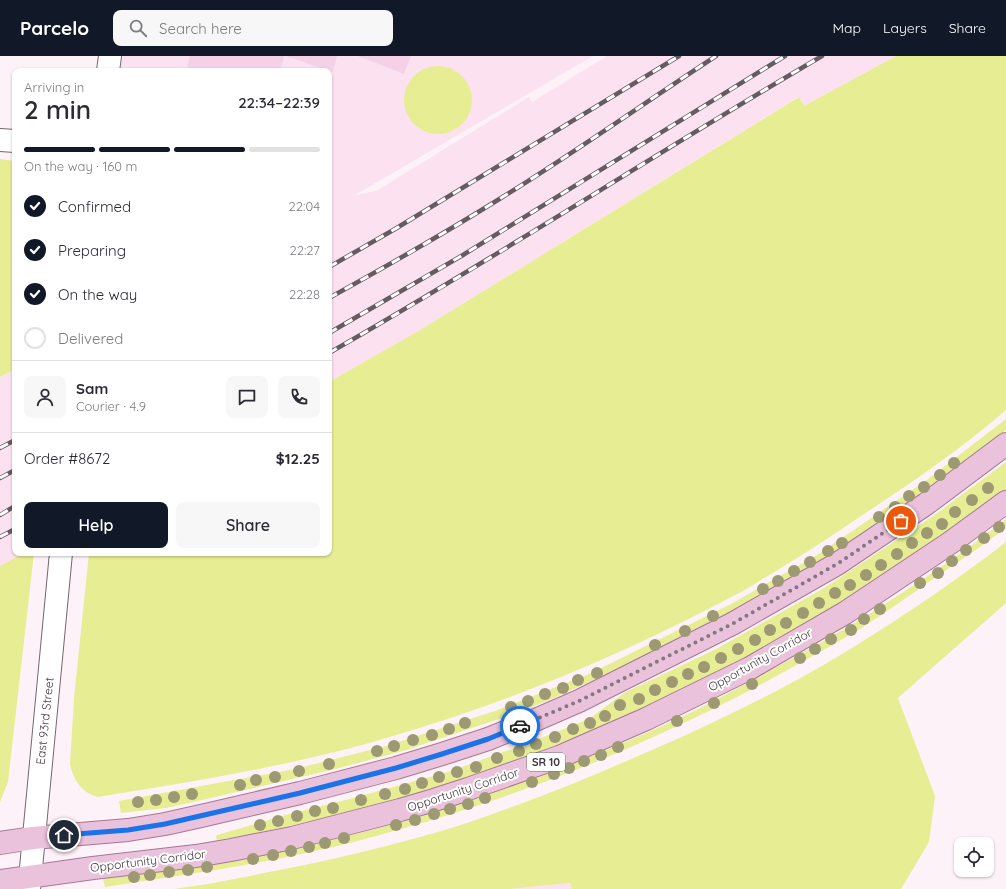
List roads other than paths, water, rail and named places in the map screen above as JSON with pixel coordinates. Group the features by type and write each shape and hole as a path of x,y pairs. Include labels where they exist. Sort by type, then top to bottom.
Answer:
{"main road":[{"path":"0,843 33,838 128,830 165,824 300,793 396,768 488,739 579,701 732,624 837,564 926,504 1006,444"},
{"name":"Opportunity Corridor","path":"0,881 29,883 146,861 196,856 292,838 427,802 482,785 559,757 646,719 750,668 845,613 950,544 1006,502"}],"street":[{"path":"108,68 110,56"},
{"path":"0,140 12,141"},
{"name":"East 93rd Street","path":"29,883 61,556"}],"railway":[{"path":"332,265 395,229 679,56"},
{"path":"332,296 459,224 501,198 716,56"},
{"path":"332,331 463,255 785,56"},
{"path":"332,351 453,280 822,56"},
{"path":"0,448 12,442"},
{"path":"0,478 12,472"},
{"path":"0,515 12,508"},
{"path":"0,537 12,531"}]}
